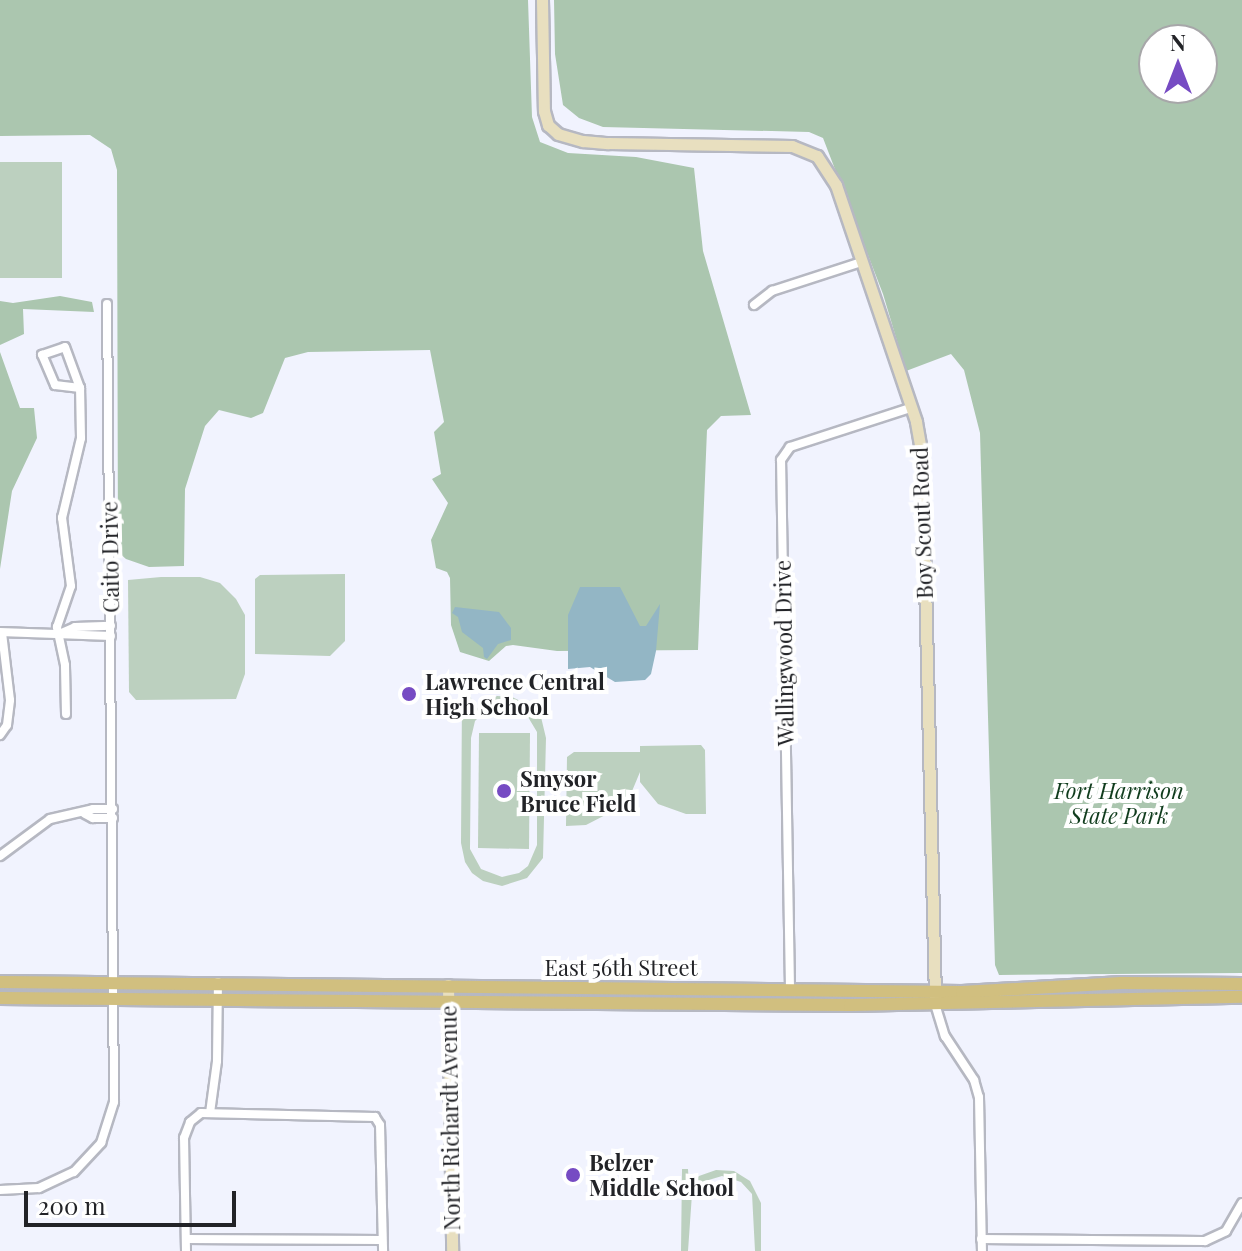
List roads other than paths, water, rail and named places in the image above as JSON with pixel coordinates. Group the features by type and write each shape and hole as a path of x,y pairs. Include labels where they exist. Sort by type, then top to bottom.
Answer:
{"main road":[{"name":"East 56th Street","path":"0,982 218,998 679,1002 934,997 1242,997"},
{"name":"East 56th Street","path":"0,998 218,982 790,989 934,997 1122,983 1242,984"}],"street":[{"name":"Boy Scout Road","path":"542,0 542,98 552,128 573,139 592,143 762,144 807,150 822,160 836,185 921,443 934,997 945,1036 974,1080 979,1097 982,1251"},
{"path":"754,305 777,289 861,262"},
{"name":"Caito Drive","path":"0,1190 34,1189 57,1182 84,1163 101,1143 115,1099 107,304"},
{"path":"66,714 60,612 71,586 62,518 81,438 80,388 65,347 42,355 55,385 80,388"},
{"name":"Wallingwood Drive","path":"790,989 781,460 790,447 910,408"},
{"path":"0,735 7,725 10,693 1,632 60,632 69,635 111,631"},
{"path":"0,856 50,819 85,814 93,818 113,814"},
{"path":"210,1113 217,1061 218,982"},
{"name":"North Richardt Avenue","path":"448,985 452,1251"},
{"path":"679,988 679,1002"},
{"path":"186,1251 185,1133 193,1119 201,1113 375,1117 380,1125 383,1251"},
{"path":"981,1239 1202,1242 1226,1231 1242,1203"},
{"path":"186,1239 382,1240"}],"water":[{"path":"580,587 620,587 640,626 646,626 660,604 656,651 651,674 645,680 615,682 590,667 568,669 568,615"},
{"path":"455,607 499,612 511,628 511,640 498,644 487,659 483,648 462,632 458,617 452,613"}],"place":[{"name":"Lawrence Central High School","path":"409,694"},
{"name":"Smysor Bruce Field","path":"504,791"},
{"name":"Belzer Middle School","path":"573,1175"}],"park label":[{"name":"Fort Harrison State Park","path":"1119,802"}]}
